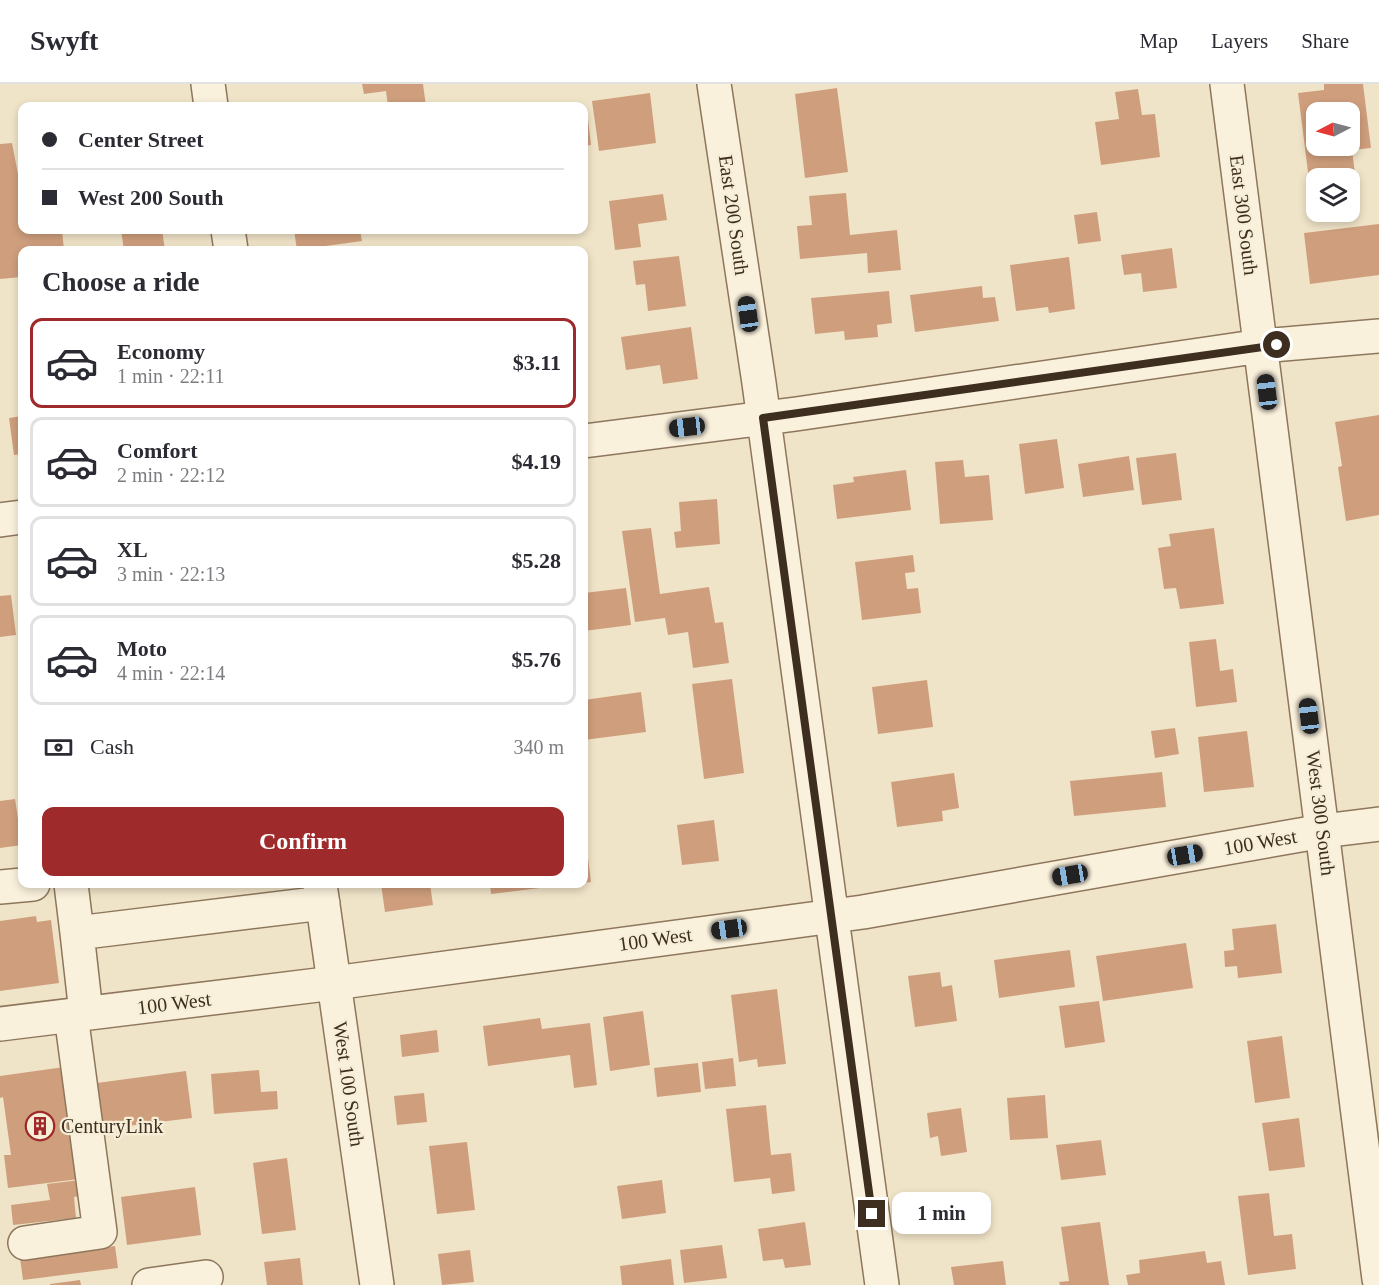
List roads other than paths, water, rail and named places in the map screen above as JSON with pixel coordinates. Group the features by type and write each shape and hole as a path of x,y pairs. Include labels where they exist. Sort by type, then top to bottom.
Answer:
{"street":[{"path":"208,84 210,102"},
{"name":"East 200 South","path":"714,84 763,418 829,915 882,1285"},
{"name":"East 300 South","path":"1227,84 1261,346"},
{"path":"588,440 763,418 1261,346 1379,336"},
{"name":"West 300 South","path":"1261,346 1379,1279"},
{"path":"0,520 18,518"},
{"name":"100 West","path":"0,1024 334,983 829,915 1323,831 1379,824"},
{"path":"0,887 18,885"},
{"path":"25,1243 100,1232 79,1014 76,933 71,888"},
{"path":"76,933 322,893"},
{"name":"West 100 South","path":"322,893 377,1285"},
{"path":"149,1285 206,1277"}],"place":[{"name":"CenturyLink","path":"40,1126"}]}
